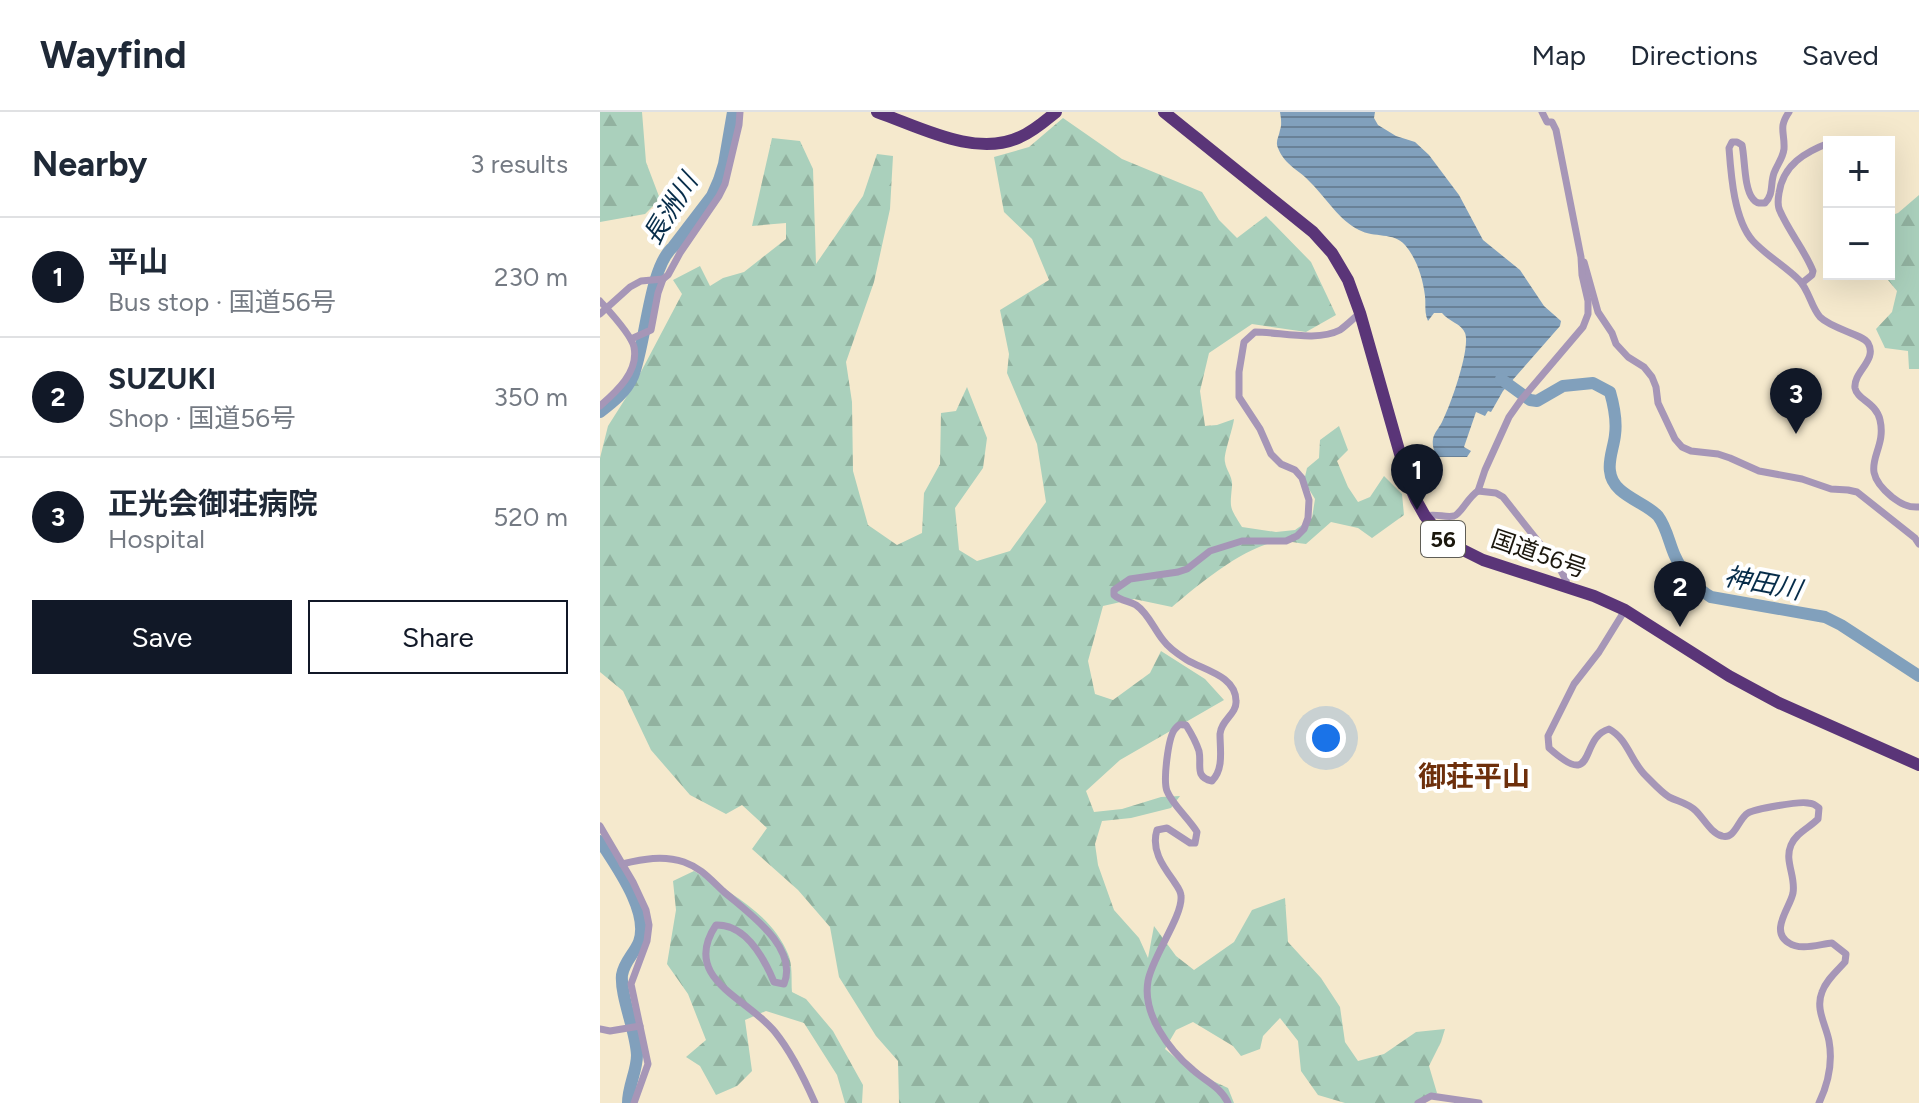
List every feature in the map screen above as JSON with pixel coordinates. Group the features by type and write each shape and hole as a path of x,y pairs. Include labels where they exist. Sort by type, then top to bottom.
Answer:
{"highway":[{"path":"877,112 961,142 982,145 1021,137 1056,112"},
{"name":"国道56号","path":"1164,112 1313,232 1332,253 1348,280 1360,313 1408,482 1425,516 1445,541 1483,560 1567,586 1625,610 1729,676 1779,703 1919,765"}],"street":[{"path":"631,339 651,330 663,279 725,184 740,112"},
{"path":"1478,491 1509,417 1583,327 1588,314 1581,257 1556,130 1542,112"},
{"path":"1789,112 1782,123 1782,157 1775,171 1772,193 1765,203 1753,199 1748,189 1742,145 1732,142 1729,148 1735,194 1745,229 1751,239 1802,283 1820,316 1830,325 1861,337 1868,343 1869,359 1855,382 1855,389 1878,411 1881,422 1873,473 1880,487 1899,502 1919,507"},
{"path":"1802,283 1813,271 1805,251 1778,209 1779,190 1789,168 1823,146"},
{"path":"1581,257 1598,312 1616,344 1652,377 1658,403 1682,447 1718,454 1759,471 1802,479 1831,489 1857,492 1919,544"},
{"path":"603,311 641,281 663,279"},
{"path":"600,301 603,311 631,339 635,349 627,378 600,406"},
{"path":"1228,1103 1220,1091 1169,1047 1158,1030 1147,998 1148,981 1158,952 1175,919 1182,893 1159,859 1155,836 1157,830 1167,828 1190,843 1195,843 1197,838 1197,832 1166,790 1165,772 1172,733 1177,726 1186,725 1199,752 1201,774 1212,781 1220,770 1220,728 1236,706 1237,699 1227,681 1187,660 1164,643 1143,611 1135,604 1117,599 1114,590 1130,579 1187,569 1210,551 1242,541 1286,541 1304,529 1309,500 1302,478 1271,454 1260,429 1239,397 1244,342 1255,332 1299,336 1338,331 1360,313"},
{"path":"1425,516 1455,516 1470,496 1478,491 1496,493 1512,507 1560,569 1567,586"},
{"path":"1625,610 1599,652 1574,684 1548,736 1549,748 1568,764 1580,765 1599,733 1613,731 1620,736 1645,775 1667,796 1690,806 1722,836 1728,837 1745,815 1759,809 1800,803 1814,804 1819,808 1818,819 1790,845 1788,855 1794,883 1790,903 1781,922 1781,933 1787,943 1794,946 1832,943 1846,954 1845,962 1820,995 1830,1063 1819,1103"},
{"path":"600,826 646,910 649,925 647,941 631,984 648,1064 634,1103"},
{"path":"622,864 661,857 697,867 772,935 786,963 784,984 774,982 758,950 736,929 725,925 716,925 706,946 710,973 773,1029 794,1060 815,1103"},
{"path":"600,1029 610,1031 640,1026"},
{"path":"1423,1102 1431,1096 1479,1103"}],"green space":[{"path":"600,112 642,112 646,162 660,199 645,214 600,222"},
{"path":"1063,118 1122,159 1202,192 1219,220 1237,238 1266,216 1311,262 1336,315 1306,332 1252,324 1209,353 1200,391 1205,426 1234,419 1225,462 1232,483 1231,507 1242,527 1276,532 1295,530 1312,518 1315,499 1304,481 1307,468 1319,458 1320,440 1339,426 1348,450 1337,461 1358,502 1370,497 1384,476 1402,494 1404,515 1372,538 1358,528 1331,522 1306,544 1278,541 1261,546 1220,569 1172,607 1134,599 1103,606 1088,661 1095,694 1113,700 1150,673 1161,651 1205,679 1224,700 1120,760 1086,791 1094,812 1122,809 1161,797 1180,796 1171,808 1131,818 1102,821 1095,844 1098,865 1114,910 1139,938 1148,958 1154,926 1176,956 1194,970 1234,942 1252,910 1285,898 1288,942 1321,978 1340,1007 1345,1042 1358,1061 1384,1054 1416,1032 1445,1029 1429,1066 1437,1093 1421,1103 1345,1103 1318,1095 1301,1071 1298,1041 1280,1018 1263,1036 1260,1049 1241,1056 1233,1046 1193,1022 1176,1030 1165,1049 1191,1071 1228,1088 1234,1103 899,1103 898,1061 876,1036 839,977 830,927 798,890 752,849 767,828 742,805 726,814 690,795 651,750 623,691 600,672 600,458 608,426 634,385 682,294 673,280 700,266 710,286 723,278 744,272 786,239 786,223 752,226 772,138 800,141 813,169 816,264 863,196 877,154 893,156 890,209 874,282 846,362 852,402 853,471 868,525 897,545 922,533 924,493 940,464 941,413 956,411 967,387 987,438 983,468 955,508 959,550 977,561 1010,551 1046,502 1037,444 1007,373 1009,354 1000,310 1049,280 1032,239 1004,212 994,157 1029,147"},
{"path":"1919,195 1919,369 1909,369 1908,351 1885,348 1876,329 1892,312 1897,291 1888,280 1895,280 1895,214"},
{"path":"694,871 748,905 781,940 791,963 792,992 806,999 833,1031 863,1085 862,1103 845,1103 837,1075 804,1023 766,1011 745,1020 752,1071 737,1086 716,1095 700,1066 686,1057 706,1040 688,994 667,964 676,910 673,881"}],"water":[{"path":"1280,112 1375,112 1378,125 1396,136 1415,142 1429,155 1459,195 1483,240 1520,270 1544,306 1561,321 1560,326 1503,391 1491,412 1488,411 1485,416 1476,412 1464,447 1471,451 1467,457 1436,457 1433,444 1462,364 1465,333 1442,313 1434,313 1428,321 1421,276 1405,245 1395,238 1352,226 1285,159 1277,143"}],"waterway":[{"name":"長洲川","path":"600,412 623,392 633,376 658,271 665,257 712,196 724,164 733,112"},
{"name":"神田川","path":"1501,379 1530,400 1537,401 1563,386 1593,383 1610,392 1616,424 1610,462 1612,479 1622,492 1658,516 1681,568 1705,593 1711,597 1825,617 1919,676"},
{"name":"長洲川","path":"600,841 630,890 640,917 639,942 622,975 637,1055 628,1103"}],"place":[{"name":"正光会御荘病院","path":"1796,434"},
{"name":"平山","path":"1417,510"},
{"name":"SUZUKI","path":"1680,627"}],"district":[{"name":"御荘平山","path":"1474,776"}]}
